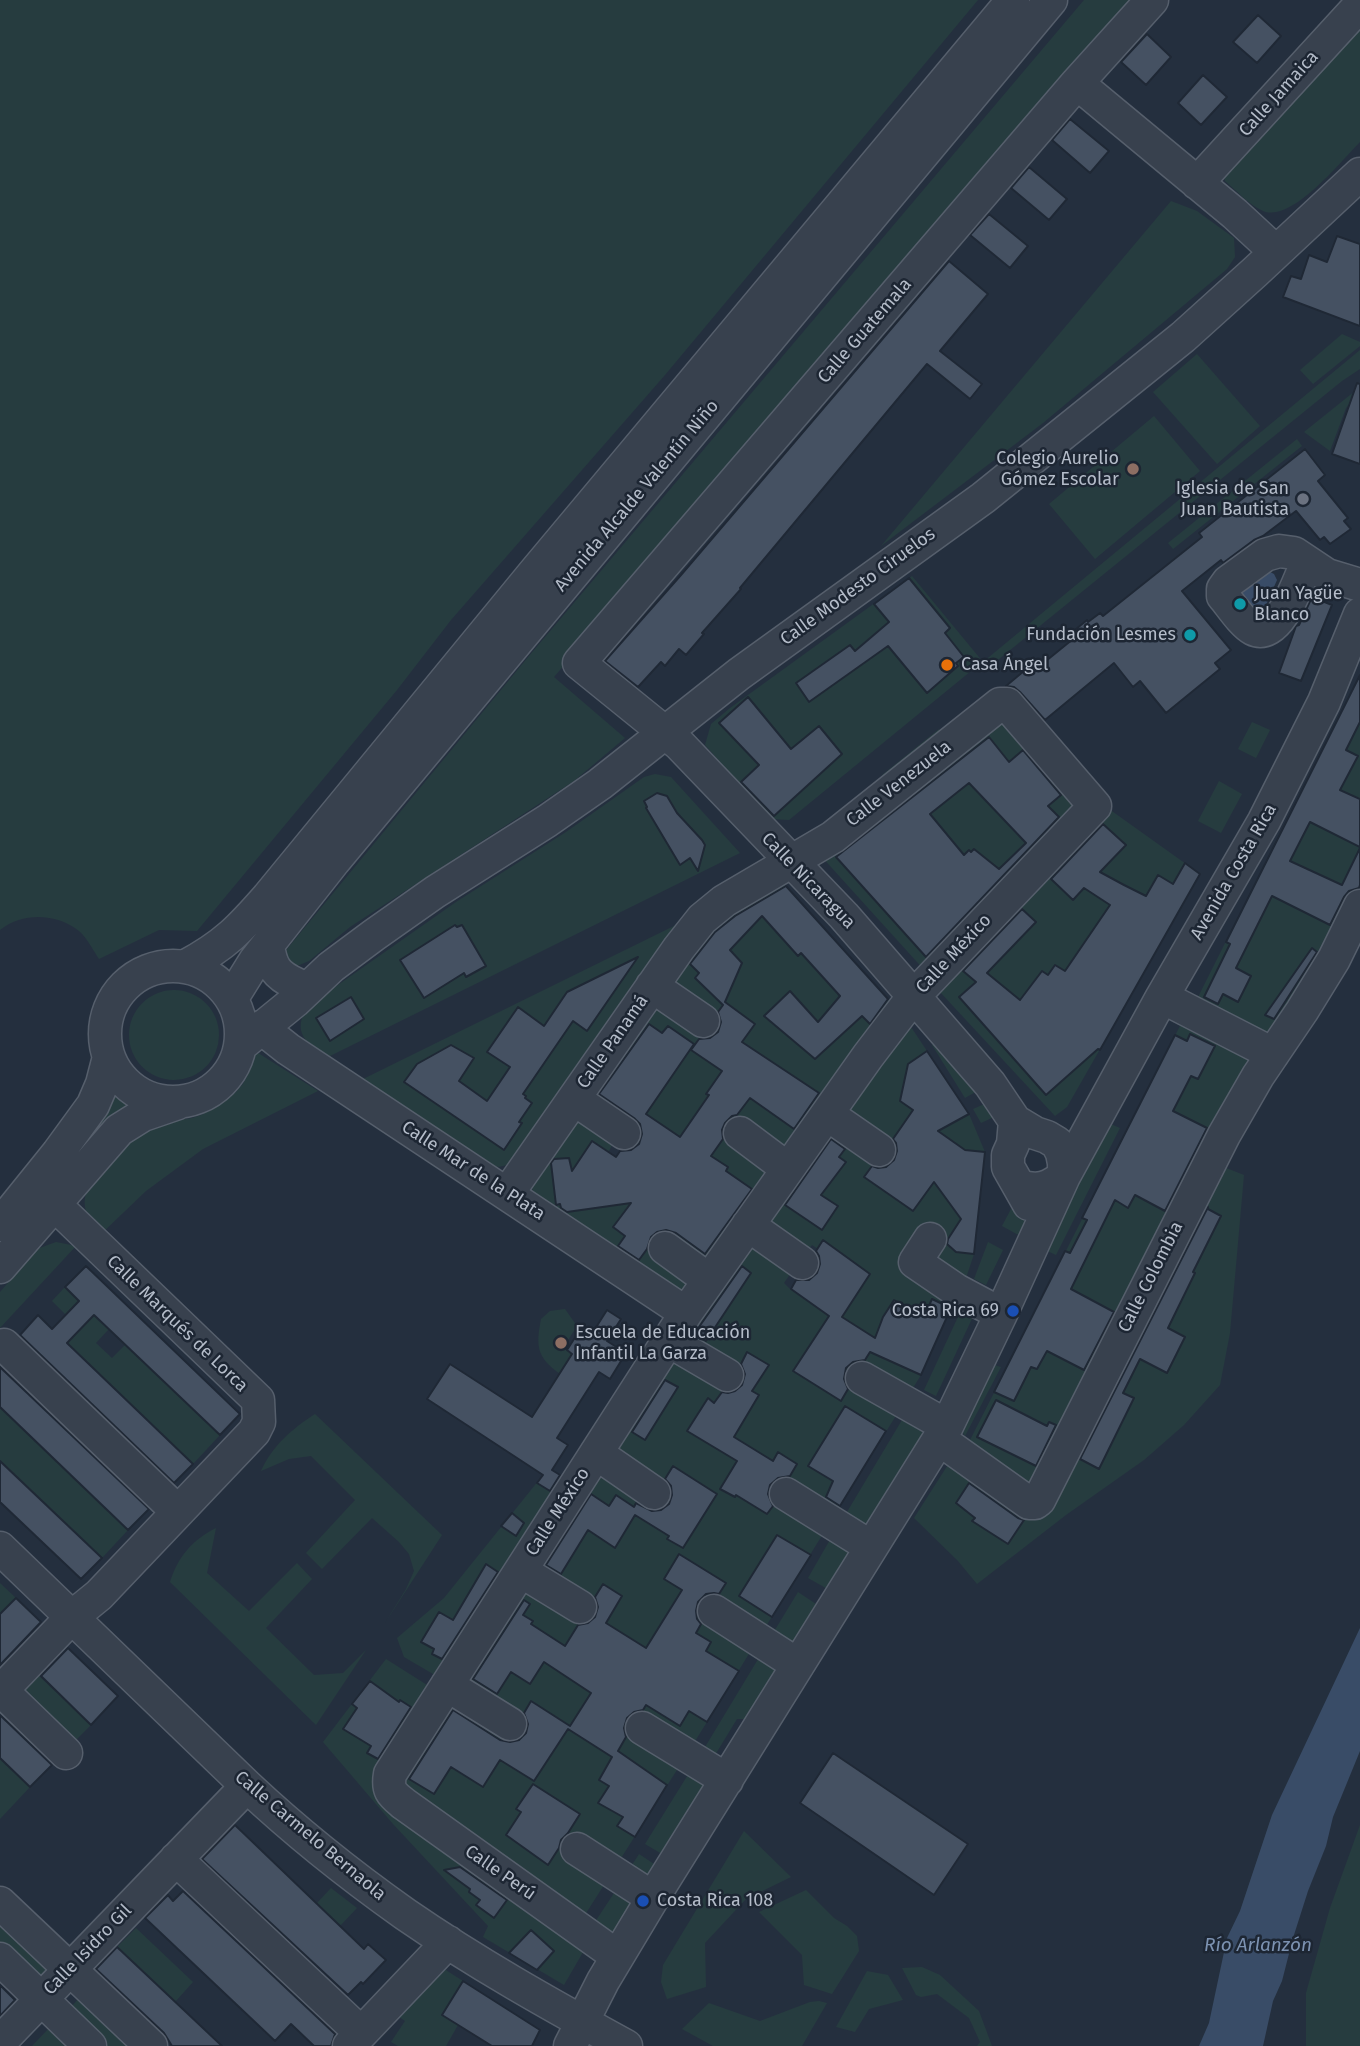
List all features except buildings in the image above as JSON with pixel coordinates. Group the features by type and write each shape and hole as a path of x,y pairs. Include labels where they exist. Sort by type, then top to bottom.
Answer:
{"street":[{"name":"Avenida Alcalde Valentín Niño","path":"186,966 212,952 236,933 268,897 526,583 1013,0"},
{"name":"Avenida Alcalde Valentín Niño","path":"232,998 268,945 334,861 1051,0"},
{"name":"Calle Guatemala","path":"579,663 1077,83 1152,0"},
{"name":"Calle Jamaica","path":"1197,183 1360,5"},
{"path":"1077,83 1276,252"},
{"name":"Calle Modesto Ciruelos","path":"252,1036 331,967 435,892 600,784 800,629 983,498 1183,337 1360,174"},
{"path":"1307,562 1327,575 1360,585"},
{"name":"Avenida Costa Rica","path":"576,2033 617,1956 943,1432 1002,1314 1064,1176 1162,997 1264,821 1324,702 1360,614"},
{"name":"Calle Nicaragua","path":"579,663 665,732 698,763 789,862 844,916 1030,1135 1062,1153 1064,1176"},
{"name":"Calle México","path":"388,1785 390,1774 686,1313 868,1055 913,997 1095,806 1004,702"},
{"name":"Calle Venezuela","path":"789,862 833,837 1004,702"},
{"name":"Calle Panamá","path":"508,1194 652,986 702,919 723,901 789,862"},
{"name":"Calle Colombia","path":"943,1432 1018,1496 1029,1503 1039,1500 1205,1170 1258,1076 1328,968 1360,906"},
{"path":"268,945 270,960 275,970 284,979 296,984"},
{"path":"0,1267 119,1130 142,1115 197,1099 213,1090 226,1078 252,1036 241,1022 232,998 220,983 204,972 186,966 169,965 151,969 135,977 121,989 111,1004 105,1040 117,1073 129,1087 161,1102 180,1102"},
{"name":"Calle Modesto Ciruelos","path":"232,998 269,993 296,984 331,967"},
{"name":"Calle Panamá","path":"652,986 703,1021"},
{"path":"1162,997 1273,1054"},
{"name":"Calle Mar de la Plata","path":"252,1036 269,1034 686,1313"},
{"path":"0,1225 93,1105 109,1057"},
{"name":"Calle Panamá","path":"574,1099 624,1133"},
{"path":"827,1114 879,1150"},
{"name":"Avenida Costa Rica","path":"1030,1135 1069,1140 1092,1123"},
{"path":"740,1133 788,1169"},
{"path":"1030,1135 1008,1155 1008,1167 1040,1226"},
{"path":"1020,1186 1043,1189 1064,1176"},
{"name":"Calle Marqués de Lorca","path":"54,1204 258,1400 260,1412 254,1432 99,1595 72,1617 1,1691 66,1753"},
{"path":"748,1225 802,1263"},
{"path":"930,1239 915,1262 956,1290 1002,1314"},
{"path":"665,1248 709,1280"},
{"path":"669,1340 727,1375"},
{"path":"4,1345 178,1512"},
{"path":"862,1378 943,1432"},
{"name":"Calle México","path":"596,1453 654,1493"},
{"path":"786,1494 871,1546"},
{"name":"Calle Carmelo Bernaola","path":"0,1548 247,1786 351,1874 576,2033 626,2046"},
{"name":"Calle México","path":"521,1571 580,1607"},
{"path":"714,1611 798,1665"},
{"path":"447,1685 510,1724"},
{"path":"642,1728 727,1780"},
{"name":"Calle Perú","path":"388,1785 392,1794 404,1804 617,1956"},
{"name":"Calle Isidro Gil","path":"0,2042 247,1786"},
{"path":"578,1849 653,1898"},
{"path":"176,1859 355,2040 448,1942"},
{"path":"0,1903 150,2046"},
{"path":"0,1959 90,2046"}],"green space":[{"path":"0,0 978,0 665,375 451,620 397,690 197,931 159,930 99,959 79,931 50,918 19,920 0,930"},
{"path":"1084,0 1140,0 554,677 625,738 574,781 350,927 309,961 297,966 290,965 284,955 287,949 529,656"},
{"path":"1360,19 1360,142 1329,175 1301,199 1288,208 1275,212 1263,211 1225,181 1224,176"},
{"path":"1171,201 1197,211 1234,238 1235,257 1227,269 1043,423 881,546"},
{"path":"1342,334 1360,342 1360,346 1313,384 1300,370"},
{"path":"1360,350 1360,369 988,668 982,662 789,820 771,819 705,745 711,724 730,708 912,576 983,662"},
{"path":"1197,354 1260,426 1217,464 1153,392"},
{"path":"1360,387 1357,402 1350,403 1346,408 1330,451 1304,432"},
{"path":"1154,416 1200,471 1095,559 1049,504"},
{"path":"1297,439 1302,446 1173,549 1168,543"},
{"path":"1360,674 1360,885 1338,929 1275,1030 1258,1032 1197,999"},
{"path":"997,716 1077,807 926,972 821,856"},
{"path":"1252,722 1270,730 1256,758 1238,749"},
{"path":"939,729 942,738 890,780 882,775"},
{"path":"655,774 671,777 740,853 328,1057 303,1036 301,1023 308,1006 456,902 566,832 644,777"},
{"path":"1219,781 1242,794 1221,833 1198,821"},
{"path":"1109,809 1200,874 1067,1107 1055,1116 940,992"},
{"path":"773,882 785,885 893,1005 700,1277 679,1294 533,1195 532,1184 580,1109 617,1135 607,1155 614,1161 645,1113 637,1108 627,1123 584,1099 663,988 729,908"},
{"path":"680,923 516,1160 510,1164 489,1166 361,1080"},
{"path":"174,990 191,993 206,1003 216,1018 219,1035 216,1052 206,1067 191,1077 174,1080 157,1077 142,1067 132,1052 129,1035 132,1018 142,1003 157,993"},
{"path":"1184,1018 1244,1051 1249,1064 1031,1490 967,1446"},
{"path":"907,1021 969,1114 985,1152 974,1254 963,1287 913,1257 957,1295 921,1375 583,1918 405,1788 406,1777 681,1342 754,1234 797,1264 784,1283 790,1289 818,1249 812,1245 804,1255 758,1227"},
{"path":"938,1041 979,1090 965,1098 932,1045"},
{"path":"255,1051 318,1091 203,1149 146,1191 100,1235 86,1211 86,1193 125,1140 146,1126 202,1115 218,1106 244,1082"},
{"path":"114,1095 126,1105 102,1126 0,1251 0,1242 97,1121"},
{"path":"989,1102 996,1116 981,1123 973,1109"},
{"path":"1104,1121 1120,1128 1056,1255 1041,1248"},
{"path":"1216,1164 1244,1175 1230,1333 1220,1385 1184,1425 1144,1460 1066,1515 977,1584 958,1561 914,1518 951,1460 1035,1518"},
{"path":"1017,1205 1024,1220 1022,1237 1002,1226 1011,1209"},
{"path":"56,1242 76,1246 0,1328 0,1292 37,1249"},
{"path":"988,1242 1003,1250 986,1285 974,1279"},
{"path":"65,1287 79,1301 66,1314 94,1315 109,1329 96,1343 112,1358 125,1345 220,1435 193,1464 52,1329 66,1315 52,1301"},
{"path":"964,1304 976,1310 936,1396 924,1390"},
{"path":"565,1309 577,1326 563,1348 572,1354 560,1374 542,1356 538,1336 541,1319 550,1311"},
{"path":"988,1363 1001,1367 965,1436 958,1425"},
{"path":"0,1407 128,1530 102,1558 0,1461"},
{"path":"315,1414 442,1535 385,1623 414,1571 409,1554 372,1518 322,1569 306,1553 355,1500 311,1456 289,1459 261,1471 284,1438"},
{"path":"902,1420 927,1435 867,1533 841,1522"},
{"path":"543,1475 565,1490 445,1681 404,1657 397,1638 444,1598"},
{"path":"216,1528 207,1573 249,1611 297,1563 312,1579 266,1628 314,1675 343,1673 366,1650 316,1725 170,1582 187,1550"},
{"path":"835,1531 858,1549 831,1591 808,1578"},
{"path":"0,1583 16,1598 0,1614"},
{"path":"798,1592 822,1608 797,1647 770,1638"},
{"path":"763,1651 783,1670 752,1719 737,1719 712,1760 699,1757"},
{"path":"386,1659 435,1690 385,1768 586,1947 564,1985 483,1937 488,1926 393,1824 323,1742"},
{"path":"34,1671 91,1725 73,1743 17,1689"},
{"path":"0,1758 30,1787 0,1819"},
{"path":"694,1765 713,1783 667,1857 645,1844"},
{"path":"1360,1825 1360,2046 1306,2046 1306,1993 1330,1908"},
{"path":"744,1831 791,1877 746,1899 705,1943 706,1987 667,1999 661,1982 663,1965"},
{"path":"639,1854 660,1868 650,1883 627,1873"},
{"path":"620,1884 640,1900 614,1941 593,1925"},
{"path":"331,1888 357,1908 340,1926 316,1904"},
{"path":"806,1890 857,1936 859,1951 832,1994 804,1985 802,1955 759,1912"},
{"path":"0,1917 49,1970 41,1980 0,1947"},
{"path":"136,1928 193,1982 175,2002 117,1947"},
{"path":"441,1967 463,1981 442,2015 458,2025 446,2046 398,2046 391,2042 405,2021 396,2015"},
{"path":"922,1967 940,1975 979,2011 992,2046 977,2046 980,2042 969,2018 937,1994 921,1997 916,1995 902,1968"},
{"path":"867,1971 888,1975 903,2000 869,2009 855,2032 836,2027"},
{"path":"80,1997 134,2046 106,2046 71,2007"},
{"path":"819,2001 827,2003 802,2046 713,2046 682,2029 709,2003 760,2021"},
{"path":"51,2026 72,2046 32,2046"}],"water":[{"path":"1270,572 1277,580 1266,605 1259,612 1252,610 1242,595 1245,588"},
{"name":"Río Arlanzón","path":"1360,1628 1360,1751 1333,1817 1326,1846 1308,1891 1282,1981 1273,2001 1263,2046 1199,2046 1209,2023 1227,1938 1240,1911 1272,1815"}],"place":[{"name":"Colegio Aurelio Gómez Escolar","path":"1133,469"},
{"name":"Iglesia de San Juan Bautista","path":"1303,499"},
{"name":"Juan Yagüe Blanco","path":"1240,604"},
{"name":"Fundación Lesmes","path":"1190,635"},
{"name":"Casa Ángel","path":"947,665"},
{"name":"Costa Rica 69","path":"1013,1311"},
{"name":"Escuela de Educación Infantil La Garza","path":"561,1343"},
{"name":"Costa Rica 108","path":"643,1901"}]}
